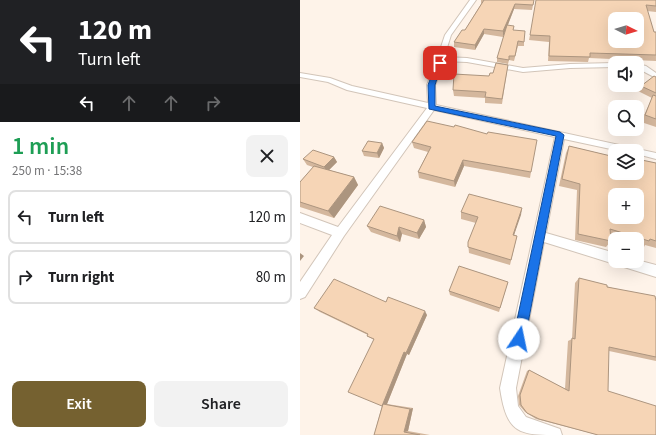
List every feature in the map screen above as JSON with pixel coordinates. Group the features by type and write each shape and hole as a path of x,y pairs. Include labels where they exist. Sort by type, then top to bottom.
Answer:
{"street":[{"path":"436,59 442,54 448,34 469,8 473,0"},
{"path":"436,59 478,62 523,70 570,66 608,65"},
{"path":"300,293 340,233 432,107 431,85 440,63 436,59"},
{"path":"644,68 656,76"},
{"path":"300,75 330,80 350,88 432,107 608,145"},
{"path":"554,435 521,424 511,409 508,388 560,135"},
{"path":"644,153 656,156"},
{"path":"300,218 340,233"},
{"path":"540,236 608,257"},
{"path":"644,268 656,272"}],"building":[{"path":"484,0 534,0 533,5 515,4 503,31 484,29 475,45 454,42 462,30 465,30"},
{"path":"536,0 656,0 656,6 646,5 654,32 656,32 656,55 590,53 590,57 549,56 550,36 530,35"},
{"path":"507,25 514,26 513,30 525,31 524,42 518,41 515,56 509,56 509,60 497,58"},
{"path":"496,63 508,65 502,99 485,97 486,92 453,90 454,74 489,76 490,73 493,73"},
{"path":"654,76 656,77 656,93 644,87 644,84"},
{"path":"653,95 656,96 656,119 645,115"},
{"path":"427,121 454,127 455,125 487,134 488,132 537,140 531,172 463,160 454,181 418,172 431,147 412,142"},
{"path":"368,141 382,143 377,153 362,151"},
{"path":"569,146 608,155 608,180 644,180 644,160 656,163 656,241 650,239 649,241 644,239 644,232 620,232 610,229 610,232 608,232 608,240 578,234 580,184 562,179"},
{"path":"313,150 334,157 324,167 303,159"},
{"path":"314,166 354,177 328,211 300,202 300,182"},
{"path":"469,194 522,208 513,235 517,236 511,260 468,247 468,242 478,217 461,212"},
{"path":"380,206 424,220 417,233 399,227 397,236 367,226"},
{"path":"459,266 508,282 500,308 449,291"},
{"path":"579,278 607,285 607,287 655,296 656,357 609,347 608,391 656,406 656,435 598,435 539,419 527,413 521,405 520,395 529,370 569,391 572,338 575,339"},
{"path":"334,279 386,302 388,297 425,311 406,353 404,352 382,406 348,392 374,339 367,336 368,334 314,308"},
{"path":"383,404 410,409 404,432 420,435 374,435"}],"route":[{"path":"440,63 431,85 432,107 560,135 519,339"}]}
